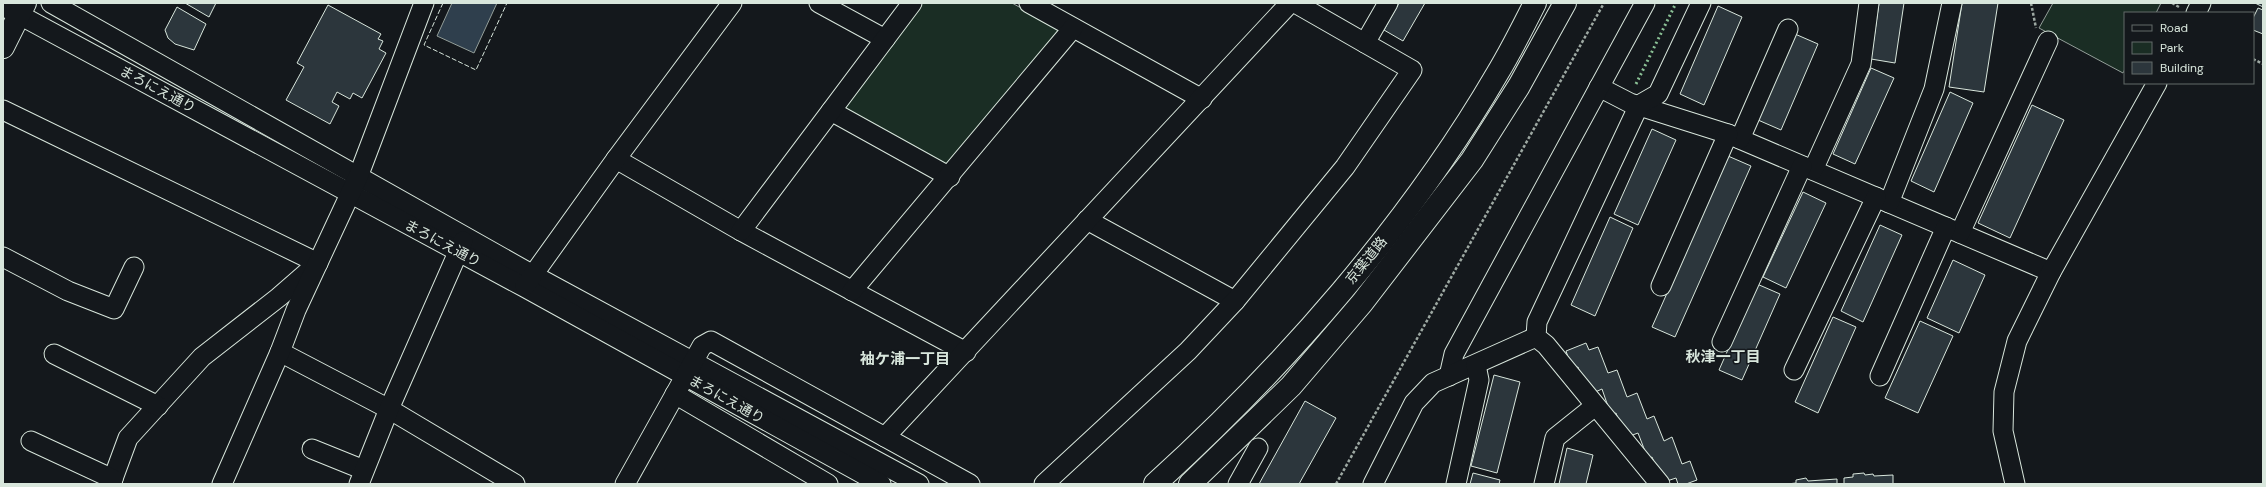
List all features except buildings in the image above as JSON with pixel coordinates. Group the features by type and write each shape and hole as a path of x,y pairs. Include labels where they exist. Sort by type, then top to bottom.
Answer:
{"highway":[{"name":"京葉道路","path":"1156,484 1215,430 1269,373 1340,292 1402,215 1455,140 1497,74 1535,3"},
{"name":"京葉道路","path":"1190,484 1291,386 1362,303 1472,160 1519,86 1565,3"},
{"path":"3,46 16,8"}],"street":[{"name":"まろにえ通り","path":"51,3 354,185"},
{"path":"228,482 296,310 354,185 424,3"},
{"path":"529,281 616,159 732,3"},
{"path":"819,3 885,39"},
{"path":"741,231 912,3"},
{"path":"1029,3 1202,99"},
{"path":"885,437 966,352 1290,3"},
{"path":"1044,484 1188,351 1235,301 1345,167 1412,70 1295,3"},
{"path":"1365,44 1388,3"},
{"path":"1449,376 1454,354 1645,3"},
{"path":"1536,337 1537,322 1639,105 1658,94 1701,3"},
{"path":"1722,342 1807,168 1862,64 1870,3"},
{"path":"1794,370 1883,200 1934,89 1952,3"},
{"path":"2196,12 2201,3"},
{"name":"まろにえ通り","path":"16,8 354,185 462,244 689,369 881,484"},
{"path":"852,291 950,177 1073,28"},
{"path":"1661,286 1788,29"},
{"path":"1880,376 2048,41"},
{"path":"2014,484 2003,431 2004,392 2017,341 2051,272 2156,84"},
{"path":"1600,87 1630,103 1734,136 2051,272"},
{"path":"3,110 318,263"},
{"path":"831,111 950,177"},
{"path":"616,159 741,231 966,352"},
{"path":"1087,220 1235,301"},
{"path":"312,449 362,477 389,409 462,244"},
{"path":"3,257 68,291 114,309 134,267"},
{"path":"31,441 112,481 128,438 202,356 279,297 318,263"},
{"path":"279,297 296,310"},
{"path":"1373,484 1414,403 1433,383 1536,337"},
{"path":"1536,337 1546,346 1660,484"},
{"path":"625,484 702,346 711,342 970,484"},
{"path":"280,352 389,409 515,484"},
{"path":"54,354 158,406"},
{"path":"1456,484 1479,380 1476,365"},
{"name":"まろにえ通り","path":"689,369 919,484"},
{"path":"675,394 828,484"},
{"path":"1544,484 1555,438 1595,406"},
{"path":"1238,484 1258,448"}],"path":[{"path":"1336,484 1604,3"},
{"path":"2031,3 2038,36 2048,41"},
{"path":"2254,60 2263,64"}],"green space":[{"path":"920,3 1012,3 1064,32 948,170 840,109"},
{"path":"2053,3 2161,3 2156,12 2124,12 2123,73 2039,28"}],"water":[{"path":"452,3 497,3 474,53 437,36"}],"hedge":[{"path":"1636,84 1676,3"}],"fence":[{"path":"443,3 424,45 476,70 507,3"}],"district":[{"name":"秋津一丁目","path":"1723,357"},
{"name":"袖ケ浦一丁目","path":"905,359"}]}
